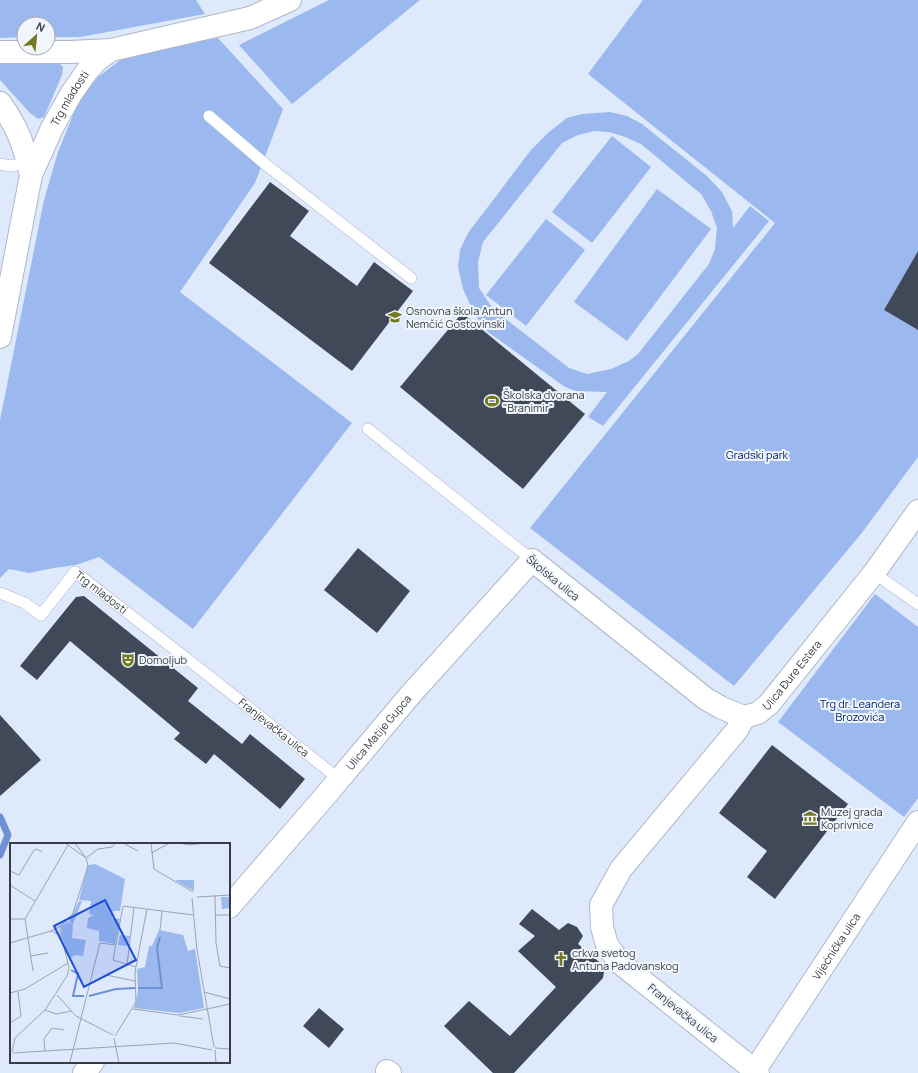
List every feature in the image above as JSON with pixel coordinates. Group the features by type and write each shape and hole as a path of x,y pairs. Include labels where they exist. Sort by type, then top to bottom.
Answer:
{"street":[{"name":"Trg mladosti","path":"0,337 30,169 71,94 87,71 97,60 110,50 250,18 290,0"},
{"path":"0,52 70,52 110,50"},
{"path":"0,103 11,118 20,138 30,169"},
{"name":"Ulica Đure Estera","path":"744,717 758,712 769,704 874,572 918,511"},
{"name":"Školska ulica","path":"532,560 706,699 722,708 744,717"},
{"name":"Ulica Matije Gupca","path":"230,906 411,694 532,560"},
{"name":"Franjevačka ulica","path":"744,717 737,730 621,869 601,905 602,927 607,945 620,963 756,1072"},
{"name":"Vijećnička ulica","path":"756,1072 918,822"},
{"path":"84,1073 92,1063"}],"lane":[{"path":"209,116 265,164 411,278"},
{"path":"0,164 30,169"},
{"name":"Školska ulica","path":"368,429 532,560"},
{"name":"Trg mladosti","path":"0,593 24,603 42,616 75,572 209,676"},
{"path":"874,572 918,604"},
{"name":"Franjevačka ulica","path":"209,676 339,779"}],"green space":[{"path":"0,0 196,0 205,14 80,37 56,37 56,16 16,16 16,37 0,38"},
{"path":"329,0 420,0 292,104 239,45"},
{"name":"Gradski park","path":"643,0 918,0 918,251 884,310 918,330 918,457 861,534 734,686 530,528 775,223 588,74"},
{"path":"218,38 283,109 255,183 180,292 352,423 193,629 99,557 76,565 29,573 9,569 0,578 0,420 44,200 58,152 80,98 98,77 119,61 138,53"},
{"path":"58,62 63,67 62,75 44,117 38,119 30,113 0,80 0,63"},
{"path":"610,112 627,116 642,124 707,176 722,192 732,211 733,228 750,206 769,221 603,426 588,417 607,392 576,391 565,387 488,332 475,315 463,289 458,267 460,250 468,233 531,150 549,132 567,118 582,114","holes":["594,131 609,132 641,144 701,194 711,211 717,228 715,249 709,264 638,354 629,361 611,369 587,374 569,368 491,306 479,288 478,262 483,242 562,143 578,135"]},
{"path":"612,136 651,167 592,243 552,212"},
{"path":"657,189 711,229 627,341 574,302"},
{"path":"546,219 585,250 526,326 486,295"},
{"name":"Trg dr. Leandera Brozovića","path":"875,594 918,627 918,798 904,817 778,722"}],"building":[{"path":"270,182 309,211 290,236 357,286 374,262 413,291 352,371 209,263"},
{"path":"918,251 918,330 884,310"},
{"name":"Školska dvorana \"Branimir\"","path":"462,313 585,414 523,489 400,387"},
{"path":"358,548 410,591 377,633 324,590"},
{"path":"84,596 198,688 188,701 242,744 250,734 305,779 280,809 214,754 206,764 174,739 180,733 70,641 37,680 20,666 76,597"},
{"path":"0,715 41,760 0,796"},
{"name":"Muzej grada Koprivnice","path":"772,745 848,804 775,899 747,877 767,851 719,813"},
{"path":"532,909 559,930 568,923 577,927 583,936 578,944 605,967 603,978 514,1073 493,1073 444,1026 469,1001 510,1036 556,987 518,951 535,936 519,924"},
{"path":"319,1008 344,1029 329,1048 303,1026"}],"waterway":[{"path":"0,817 8,835 0,855"}],"place":[{"name":"Osnovna škola Antun Nemčić Gostovinski","path":"395,317"},
{"name":"Školska dvorana \"Branimir\"","path":"492,401"},
{"name":"Domoljub","path":"128,660"},
{"name":"Muzej grada Koprivnice","path":"810,818"},
{"name":"crkva svetog Antuna Padovanskog","path":"561,959"}]}
